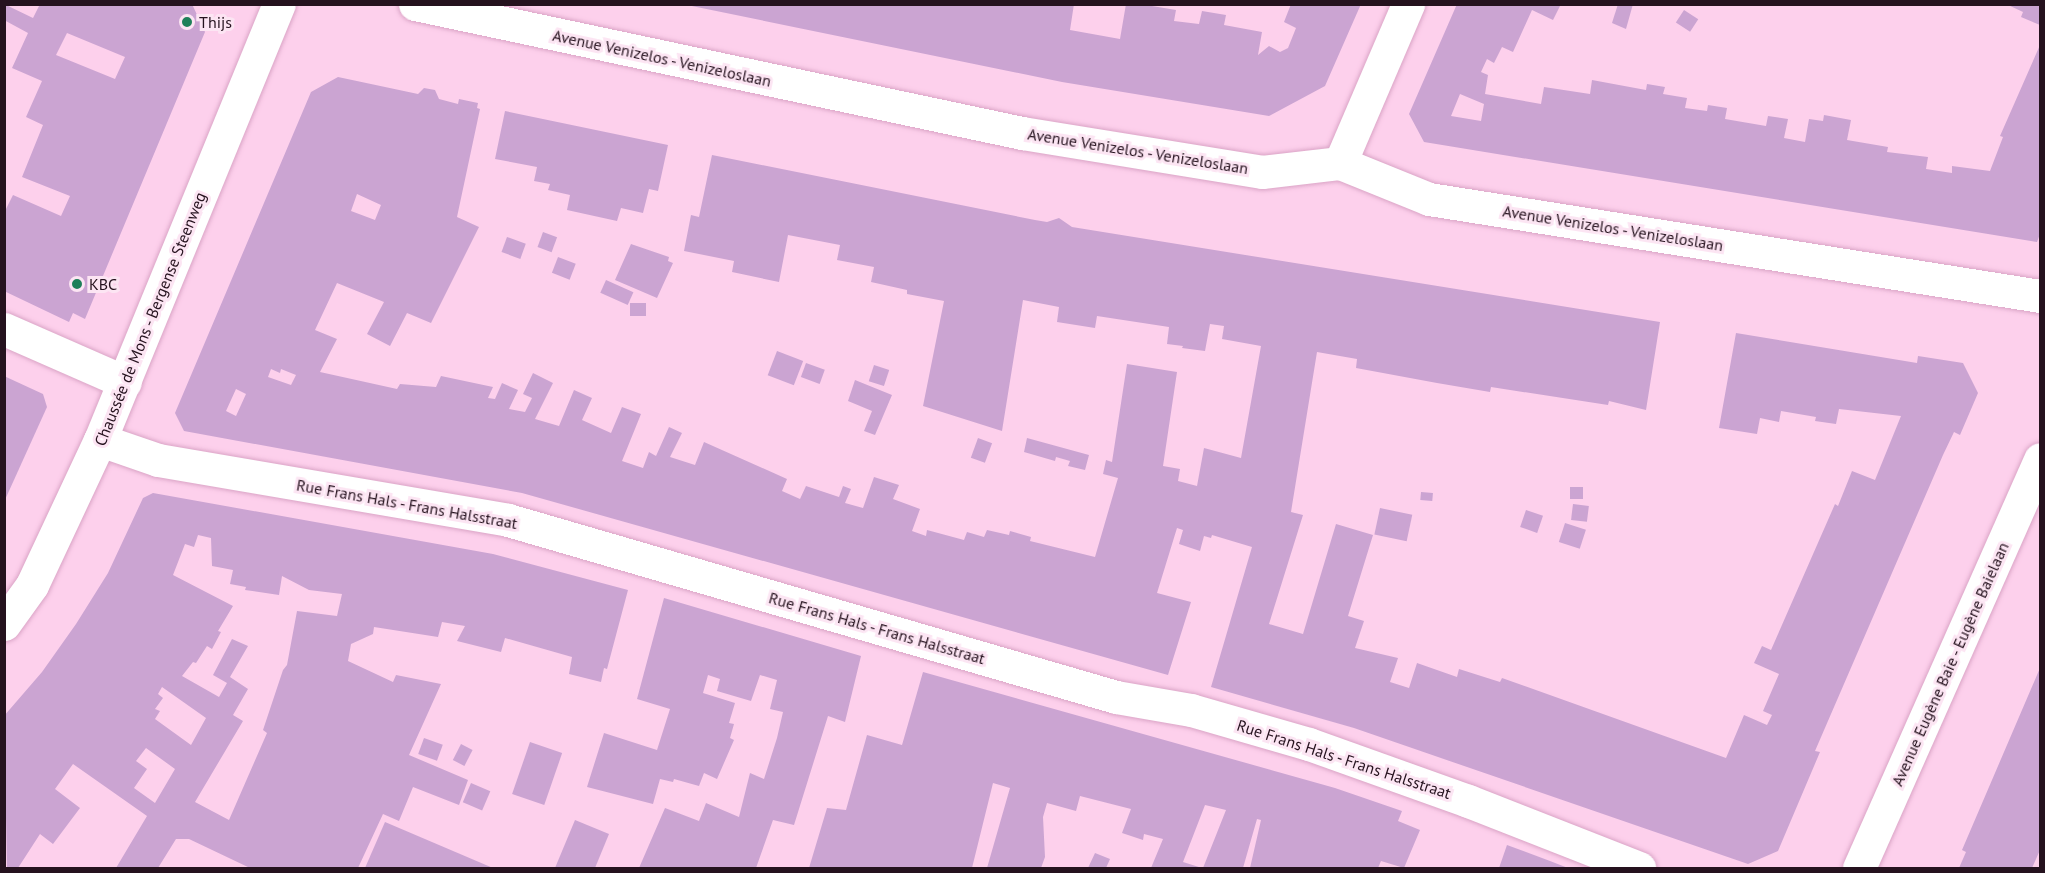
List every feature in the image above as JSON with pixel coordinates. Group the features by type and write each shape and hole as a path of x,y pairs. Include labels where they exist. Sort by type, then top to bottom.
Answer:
{"street":[{"name":"Chaussée de Mons - Bergense Steenweg","path":"4,624 32,585 100,440 279,4"},
{"name":"Avenue Venizelos - Venizeloslaan","path":"415,4 1022,133 1262,172 1340,163 1430,199 2040,296"},
{"path":"1340,163 1408,4"},
{"path":"4,329 124,382"},
{"name":"Rue Frans Hals - Frans Halsstraat","path":"100,440 158,460 508,520 1116,697 1191,710 1309,744 1468,801 1639,868"},
{"name":"Avenue Eugène Baie - Eugène Baielaan","path":"1859,868 2040,459"}],"building":[{"path":"4,4 33,18 40,4 192,4 205,32 85,319 73,313 69,322 4,291 4,213 13,195 61,216 70,196 22,177 43,125 26,117 42,81 12,68 28,33 4,20","holes":["67,33 125,57 115,79 56,55"]},
{"path":"682,4 1074,4 1070,30 1120,39 1126,4 1140,4 1176,10 1174,21 1199,24 1202,11 1226,15 1224,25 1262,32 1258,55 1269,46 1280,52 1288,48 1296,28 1284,22 1291,4 1361,4 1325,86 1269,116 1062,82"},
{"path":"1457,4 1561,4 1553,20 1532,10 1513,52 1502,47 1494,63 1487,59 1481,72 1488,75 1485,94 1541,104 1544,87 1590,94 1592,80 1646,90 1647,84 1665,87 1663,94 1687,98 1685,108 1707,111 1708,105 1727,108 1725,119 1766,126 1768,116 1788,119 1784,138 1805,142 1809,119 1823,121 1824,115 1851,120 1847,140 1888,147 1887,152 1928,157 1926,169 1952,173 1952,166 1990,171 2003,137 2000,136 2040,45 2040,234 2037,242 1424,142 1409,114","holes":["1460,94 1484,104 1481,121 1451,116"]},
{"path":"1618,4 1633,4 1626,29 1612,23"},
{"path":"2006,4 2040,4 2040,25 2021,17 2023,12"},
{"path":"1684,10 1698,19 1690,32 1676,23"},
{"path":"338,77 418,94 424,88 435,90 439,99 458,104 459,99 478,103 477,108 480,109 457,217 479,227 431,323 407,313 390,346 367,334 384,302 337,283 315,330 337,339 320,372 397,389 400,384 436,387 441,376 493,387 488,398 495,399 502,383 518,390 509,409 525,412 532,398 523,394 533,373 553,383 535,419 559,426 574,390 592,398 582,420 611,433 622,407 641,414 622,461 643,468 649,452 656,456 669,427 682,433 670,457 695,465 704,442 787,479 782,491 800,499 806,486 839,497 843,486 851,489 845,503 863,508 874,477 899,485 893,499 920,509 912,531 926,536 927,530 964,540 967,532 984,537 987,530 1009,535 1010,531 1031,537 1030,541 1095,557 1118,478 1103,474 1106,460 1112,462 1127,364 1177,372 1163,466 1180,469 1178,481 1197,486 1204,448 1241,458 1261,346 1222,339 1224,326 1210,324 1205,351 1182,348 1183,346 1167,344 1169,327 1097,316 1095,328 1057,322 1059,307 1023,300 1002,431 923,406 944,301 907,294 907,290 871,282 874,267 837,260 840,245 788,235 779,282 732,272 734,261 684,251 691,215 699,217 712,155 1035,220 1047,222 1059,218 1072,227 1660,322 1646,410 1609,401 1608,405 1491,387 1490,392 1437,383 1356,368 1357,359 1317,352 1291,512 1303,515 1269,624 1303,634 1336,524 1373,535 1348,616 1364,621 1355,648 1398,658 1390,682 1409,688 1417,663 1457,677 1459,669 1500,682 1502,678 1726,758 1744,715 1767,725 1772,715 1763,711 1779,674 1754,663 1762,646 1771,650 1835,504 1838,506 1852,471 1875,480 1901,416 1839,409 1836,424 1815,421 1816,417 1781,411 1779,422 1760,418 1757,434 1719,428 1736,333 1917,363 1918,356 1963,363 1978,393 1960,435 1954,432 1943,455 1815,751 1820,752 1778,851 1748,864 1354,728 1211,687 1252,547 1212,535 1211,538 1204,536 1200,551 1179,544 1183,530 1177,528 1157,593 1191,602 1168,675 522,493 184,431 175,413 311,92","holes":["357,194 381,205 375,220 351,211","271,369 280,373 281,369 296,375 291,385 268,377","236,389 246,394 236,416 226,411"]},
{"path":"505,111 668,145 658,191 649,189 643,213 621,208 617,221 567,210 570,195 548,190 550,184 534,181 537,167 495,159"},
{"path":"543,232 557,237 552,252 538,247"},
{"path":"507,237 526,244 520,259 502,252"},
{"path":"631,244 669,257 668,261 673,263 657,298 615,280"},
{"path":"558,257 576,264 570,280 552,273"},
{"path":"606,280 633,292 628,305 600,293"},
{"path":"630,303 646,303 646,316 630,316"},
{"path":"777,351 803,361 794,385 768,375"},
{"path":"806,363 825,370 820,384 801,377"},
{"path":"874,365 889,370 884,386 869,381"},
{"path":"4,376 43,394 47,407 4,502"},
{"path":"855,380 892,395 875,435 864,431 872,411 848,401"},
{"path":"978,438 992,443 985,463 971,458"},
{"path":"1027,438 1089,455 1085,470 1068,466 1070,461 1056,457 1055,461 1024,452"},
{"path":"1570,487 1583,487 1583,499 1570,499"},
{"path":"1421,492 1433,493 1432,501 1420,500"},
{"path":"153,493 493,554 628,590 607,669 604,668 601,682 569,674 572,657 505,638 501,652 457,641 465,626 442,622 438,637 374,627 373,634 351,644 348,661 393,682 396,675 441,684 409,755 468,780 459,805 413,787 399,821 383,814 358,868 250,868 189,839 176,839 158,868 116,868 147,816 73,764 55,789 80,808 53,844 40,834 18,868 7,868 4,716 42,672 76,624 108,573 143,498","holes":["198,535 211,538 212,566 233,570 230,584 246,587 245,590 279,595 282,576 309,590 342,594 337,616 297,611 287,665 283,670 263,730 267,733 229,820 195,802 243,721 233,715 248,689 230,677 248,646 232,639 213,675 227,683 219,697 182,676 193,662 196,663 207,646 212,649 221,632 218,631 233,606 173,575 185,544 194,547","162,687 206,718 191,745 155,719 160,711 155,709 163,698 158,694","146,748 175,769 155,803 134,788 147,769 136,761"]},
{"path":"1573,504 1589,506 1587,522 1571,520"},
{"path":"1380,508 1412,515 1407,541 1374,534"},
{"path":"1526,510 1543,516 1537,533 1520,527"},
{"path":"1565,523 1586,530 1580,549 1559,542"},
{"path":"664,598 861,656 845,722 828,716 794,825 773,820 756,868 639,868 665,808 699,821 706,803 739,817 750,773 764,779 777,738 783,712 770,709 777,680 760,675 751,701 717,691 720,679 708,675 703,693 735,703 729,723 734,724 730,738 734,740 717,779 704,773 699,786 674,779 673,782 660,779 653,804 587,787 604,733 657,750 670,709 637,699"},
{"path":"2040,668 2040,850 2032,868 1959,868 1966,852 1962,850"},
{"path":"923,672 1335,788 1402,811 1398,821 1420,830 1404,868 1381,861 1378,868 1250,868 1261,820 1257,819 1243,868 1203,868 1226,810 1205,805 1183,862 1202,868 1151,868 1163,839 1144,834 1143,840 1122,833 1131,809 1080,796 1076,811 1047,803 1043,817 1045,857 1041,868 987,868 1010,788 993,783 972,868 809,868 827,808 846,810 867,735 902,745"},
{"path":"424,738 443,745 437,761 418,754"},
{"path":"530,742 562,753 544,805 512,794"},
{"path":"461,744 473,750 464,766 453,760"},
{"path":"471,783 490,791 482,811 463,802"},
{"path":"575,820 609,834 595,868 555,868"},
{"path":"385,822 493,868 365,868"},
{"path":"1507,845 1550,861 1568,868 1499,868"},
{"path":"1095,853 1110,859 1106,868 1088,868"}],"place":[{"name":"Thijs","path":"187,22"},
{"name":"KBC","path":"77,284"}]}
